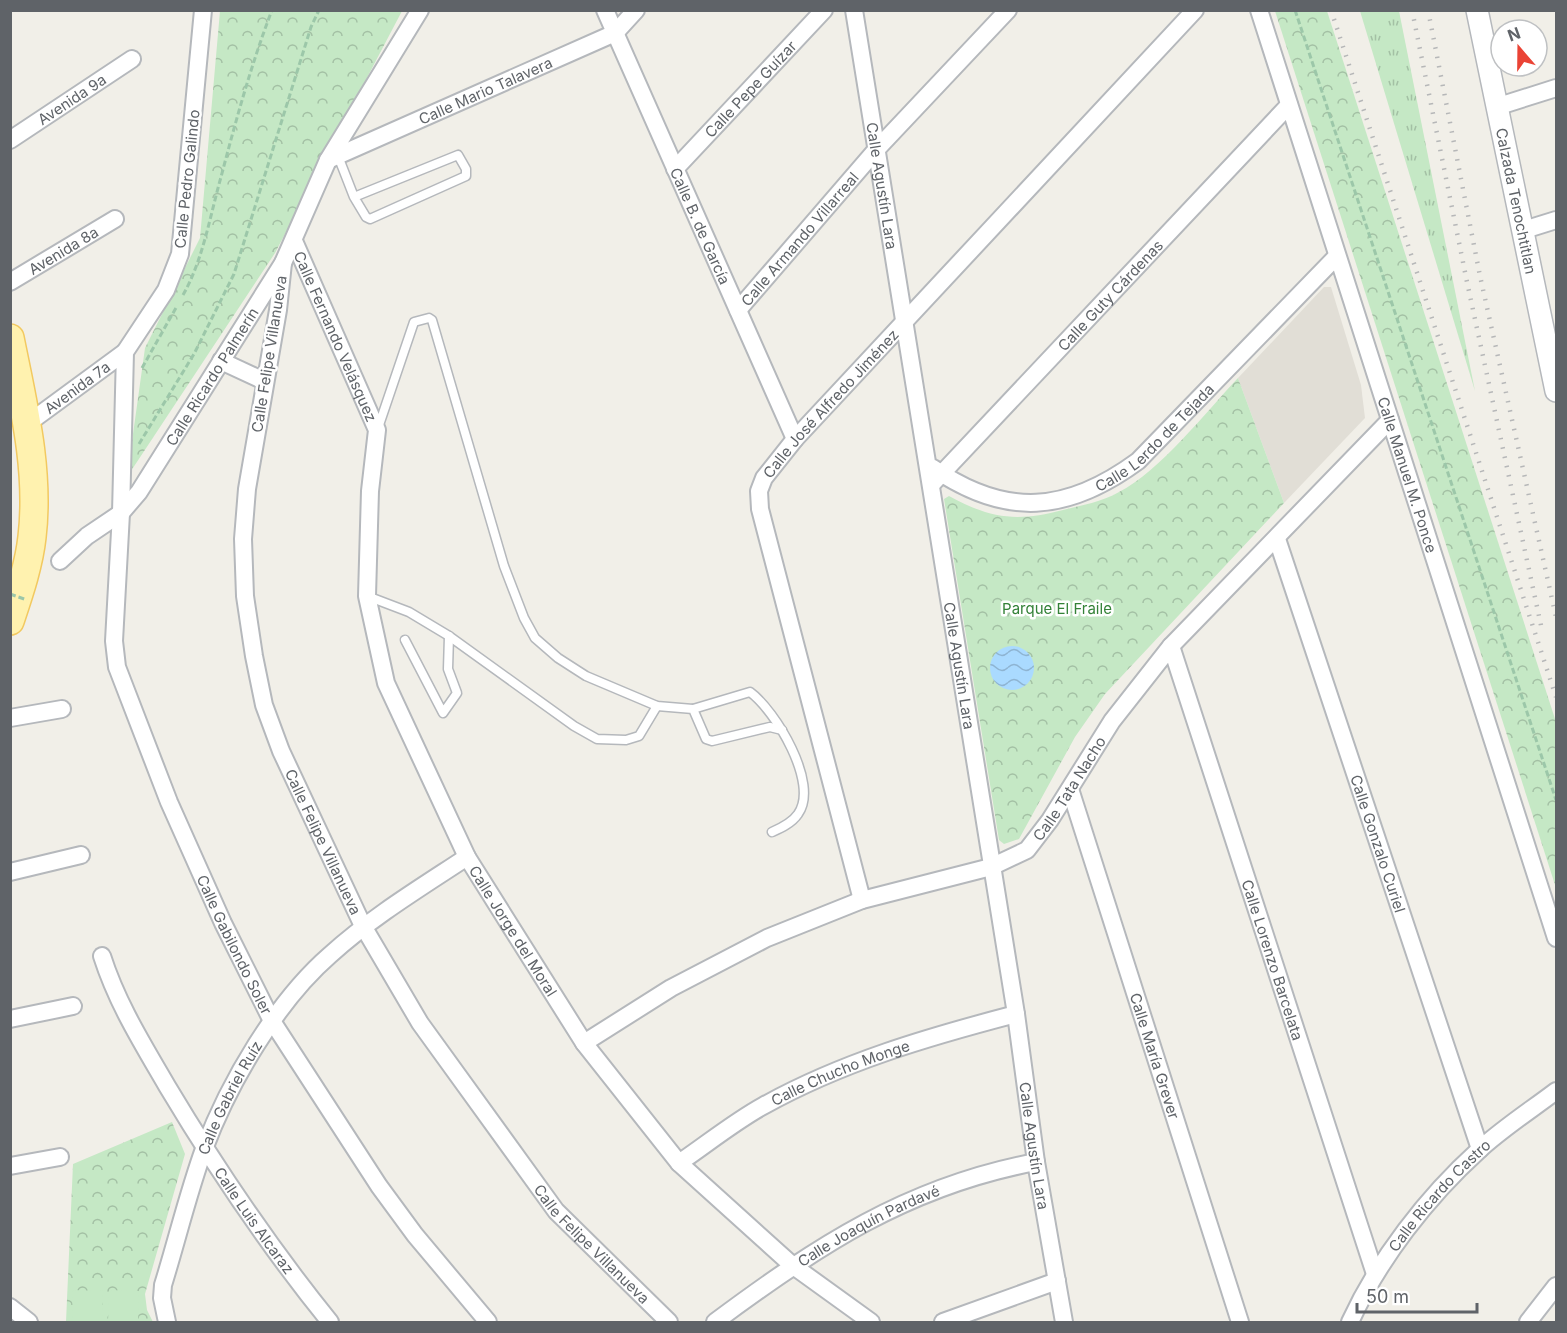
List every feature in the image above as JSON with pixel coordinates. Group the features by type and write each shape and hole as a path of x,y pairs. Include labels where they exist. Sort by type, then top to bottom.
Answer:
{"main road":[{"path":"10,338 27,424 32,463 33,536 19,611"}],"street":[{"name":"Calle Pedro Galindo","path":"125,352 166,290 180,254 203,10"},
{"name":"Calle Ricardo Palmerín","path":"60,561 87,536 122,513 139,492 283,263 333,158 420,10"},
{"name":"Calle B. de García","path":"605,10 795,439"},
{"name":"Calle Mario Talavera","path":"333,158 615,33 636,10"},
{"name":"Calle Pepe Guízar","path":"675,169 824,10"},
{"name":"Calle Agustín Lara","path":"854,10 927,464"},
{"name":"Calle Armando Villarreal","path":"738,310 876,150 1008,10"},
{"name":"Calle José Alfredo Jiménez","path":"862,900 758,500 767,473 795,439 903,321 1195,10"},
{"name":"Calle Manuel M. Ponce","path":"1259,10 1557,938"},
{"name":"Calzada Tenochtitlan","path":"1477,10 1496,107 1552,354 1557,391"},
{"name":"Avenida 9a","path":"10,140 132,59"},
{"path":"1496,107 1557,88"},
{"name":"Calle Guty Cárdenas","path":"937,479 1289,105"},
{"name":"Avenida 8a","path":"10,282 115,219"},
{"path":"1524,230 1557,220"},
{"name":"Calle Fernando Velásquez","path":"294,241 377,430"},
{"name":"Calle Lerdo de Tejada","path":"927,464 937,479 980,495 1014,504 1059,499 1106,482 1138,461 1337,256"},
{"name":"Calle Felipe Villanueva","path":"283,263 281,294 264,381 247,489 243,539 245,596 264,705 281,751 363,926 420,1023 556,1210 669,1323"},
{"name":"Avenida 7a","path":"27,424 125,352"},
{"path":"122,513 125,352"},
{"path":"221,361 264,381"},
{"name":"Calle Tata Nacho","path":"584,1043 671,988 735,953 862,900 991,867 1027,850 1050,820 1112,721 1172,646 1390,420"},
{"name":"Calle Jorge del Moral","path":"377,430 370,490 367,596 386,683 467,857 584,1043 679,1163 792,1265 871,1323"},
{"name":"Calle Agustín Lara","path":"937,479 991,867 1016,1014 1036,1162 1064,1323"},
{"name":"Calle Gabilondo Soler","path":"122,513 114,635 117,667 169,802 223,923 272,1021 379,1186 415,1235 488,1323"},
{"name":"Calle Gonzalo Curiel","path":"1277,538 1480,1149"},
{"name":"Calle Lorenzo Barcelata","path":"1172,646 1375,1274"},
{"path":"10,718 62,709"},
{"name":"Calle María Grever","path":"1070,789 1240,1323"},
{"path":"10,872 81,855"},
{"name":"Calle Gabriel Ruíz","path":"167,1323 162,1298 163,1285 204,1149 234,1085 272,1021 327,957 363,926 467,857"},
{"name":"Calle Luis Alcaraz","path":"102,956 124,1013 204,1149 256,1224 330,1323"},
{"path":"10,1019 73,1006"},
{"name":"Calle Chucho Monge","path":"679,1163 761,1107 800,1087 912,1041 1016,1014"},
{"name":"Calle Ricardo Castro","path":"1350,1323 1375,1274 1431,1201 1480,1149 1557,1091"},
{"path":"10,1166 60,1157"},
{"name":"Calle Joaquín Pardavé","path":"715,1323 792,1265 880,1213 948,1185 982,1174 1036,1162"},
{"path":"943,1323 1057,1281"},
{"path":"1528,1323 1557,1286"},
{"path":"10,1307 29,1323"}],"lane":[{"path":"333,158 354,197 366,217 370,219 466,176 466,170 458,154 354,197"},
{"path":"377,430 414,322 429,318 432,320 504,566 524,618 535,638 573,669 657,706 693,709 750,692 782,730 795,755 803,782 799,814 782,828 772,832"},
{"path":"367,596 409,612 448,636 574,726 597,739 626,740 639,736 657,706"},
{"path":"405,640 442,712 457,693 448,669 448,636"},
{"path":"693,709 706,739 712,741 770,727 782,730"}],"path":[{"path":"140,371 190,281 248,75 272,10"},
{"path":"122,472 194,354 234,274 264,171 311,27 319,10"},
{"path":"1294,10 1557,800"},
{"path":"10,594 19,611"}],"shaded area":[{"path":"1324,287 1331,287 1361,385 1365,418 1284,503 1238,378"}],"green space":[{"path":"220,11 402,11 275,253 127,477 145,348 200,238"},
{"path":"1275,11 1327,11 1556,722 1556,888"},
{"path":"1360,11 1399,11 1475,391"},
{"name":"Parque El Fraile","path":"1238,378 1284,503 1105,694 1075,737 1019,839 1004,844 999,840 944,499 949,496 991,514 1018,517 1047,514 1106,498 1135,483 1166,456"},
{"path":"172,1122 185,1154 145,1294 147,1310 153,1322 66,1322 73,1164"},
{"path":"73,1290 103,1291 102,1322 72,1322"},
{"path":"109,1290 139,1291 138,1322 108,1322"}],"water":[{"path":"1012,646 1028,652 1034,668 1028,684 1012,690 996,684 990,668 996,652"}],"railway":[{"path":"1331,10 1556,697"},
{"path":"1412,10 1467,282 1542,630"},
{"path":"1428,10 1480,276 1556,617"}]}
